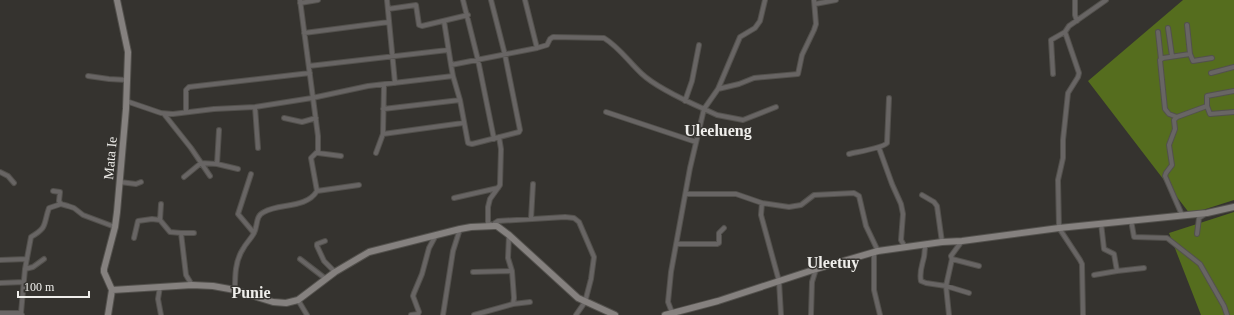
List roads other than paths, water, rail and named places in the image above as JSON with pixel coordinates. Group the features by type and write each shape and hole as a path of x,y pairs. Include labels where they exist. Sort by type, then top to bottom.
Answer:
{"street":[{"name":"Mata Ie","path":"112,290 104,269 115,227 120,182 126,105 128,52 117,0"},
{"path":"318,0 300,1 312,98 316,118 318,153"},
{"path":"387,0 395,83"},
{"path":"463,0 468,15 496,138 501,149 500,183 499,188 492,195 488,207 488,223 509,235 574,294 585,302 615,315"},
{"path":"444,22 448,50 453,76 460,100 467,142 469,144 517,134 520,131 505,55 491,0"},
{"path":"525,0 537,48"},
{"path":"673,314 668,302 671,272 678,244 696,142 704,109 718,89 740,37 755,28 760,22 764,0"},
{"path":"718,89 758,77 798,74 802,56 816,24 814,2 836,0"},
{"path":"1075,0 1075,15 1077,21"},
{"path":"1053,74 1051,40 1065,32 1066,28 1106,0"},
{"path":"388,9 415,5 420,26 444,22 468,15"},
{"path":"304,33 389,22"},
{"path":"1187,25 1190,54 1193,61 1212,58"},
{"path":"1168,28 1172,56"},
{"path":"1065,32 1078,75 1068,92 1063,158 1058,180 1060,228 1082,264 1083,315"},
{"path":"1158,32 1165,109 1169,114 1177,116 1207,106"},
{"path":"451,65 548,45 550,39 553,37 604,38 610,42 646,78 685,101 717,116 743,120 776,107"},
{"path":"685,101 693,75 699,45"},
{"path":"309,66 448,50"},
{"path":"1161,59 1190,54"},
{"path":"1211,73 1234,67"},
{"path":"186,112 186,90 189,87 310,73"},
{"path":"88,76 109,80 127,80"},
{"path":"126,105 164,114 255,107 312,98 368,86 453,76"},
{"path":"376,153 383,134 384,85"},
{"path":"1234,91 1207,96 1207,106 1210,114 1234,112"},
{"path":"849,154 884,147 888,142 889,98"},
{"path":"383,109 460,100"},
{"path":"255,107 258,148"},
{"path":"606,112 696,142"},
{"path":"164,114 191,148 210,176"},
{"path":"1177,116 1174,120 1175,129 1169,145 1172,165 1165,174 1182,215"},
{"path":"284,118 302,122 316,118"},
{"path":"383,134 463,123"},
{"path":"217,164 219,130"},
{"path":"879,148 901,204 903,214 901,240 905,247"},
{"path":"317,191 312,156 318,153 341,156"},
{"path":"184,177 201,163 217,164 238,169"},
{"path":"0,172 8,176 14,183"},
{"path":"251,174 238,214 254,233"},
{"path":"120,182 136,184 141,182"},
{"path":"531,219 533,184"},
{"path":"235,290 235,274 239,255 254,233 258,218 264,212 290,206 307,200 317,191 359,185"},
{"path":"454,198 499,188"},
{"path":"53,191 60,192 59,201 61,204"},
{"path":"686,194 736,194 762,203 789,207 801,205 814,195 856,193 859,196 866,226 876,252 874,290 880,315"},
{"path":"922,196 934,202 937,206 942,242"},
{"path":"762,203 762,216 779,281 781,315"},
{"path":"0,313 22,314 25,269 31,238 42,230 49,208 61,204 74,208 83,216 115,227"},
{"path":"160,220 161,204"},
{"path":"665,315 718,301 816,269 876,252 926,244 962,241 1101,223 1207,213 1234,207"},
{"path":"1197,234 1199,218 1207,213"},
{"path":"495,226 495,223 498,221 565,217 574,218 579,222 594,257 591,279 585,302 576,315"},
{"path":"134,238 138,221 152,219 163,222 165,227 170,232 194,233"},
{"path":"1131,220 1134,237 1167,238 1200,264 1224,306 1227,315"},
{"path":"1101,223 1104,249 1114,254 1117,271"},
{"path":"108,315 112,290 192,284 235,290 280,303 286,303 298,300 335,272 374,250 460,229 495,226"},
{"path":"678,244 717,244 719,242 719,233 724,228"},
{"path":"443,315 453,251 460,229"},
{"path":"181,233 186,275 192,284"},
{"path":"411,315 418,314 419,312 413,296 436,234"},
{"path":"509,235 508,258 512,271 514,304"},
{"path":"325,241 317,244 317,246 324,261 335,272"},
{"path":"949,315 946,286 952,259 951,256 962,241"},
{"path":"926,244 921,267 921,281 946,286 969,293"},
{"path":"0,260 27,259"},
{"path":"25,269 33,267 44,259"},
{"path":"300,259 326,279"},
{"path":"952,259 979,266"},
{"path":"1094,275 1144,268"},
{"path":"811,315 812,282 816,269"},
{"path":"473,272 512,271"},
{"path":"0,283 24,282"},
{"path":"160,287 158,299 161,315"},
{"path":"298,300 307,315"},
{"path":"474,315 514,304 530,302"}],"district":[{"name":"Uleelueng","path":"718,130"},
{"name":"Uleetuy","path":"833,262"},
{"name":"Punie","path":"251,292"}]}
